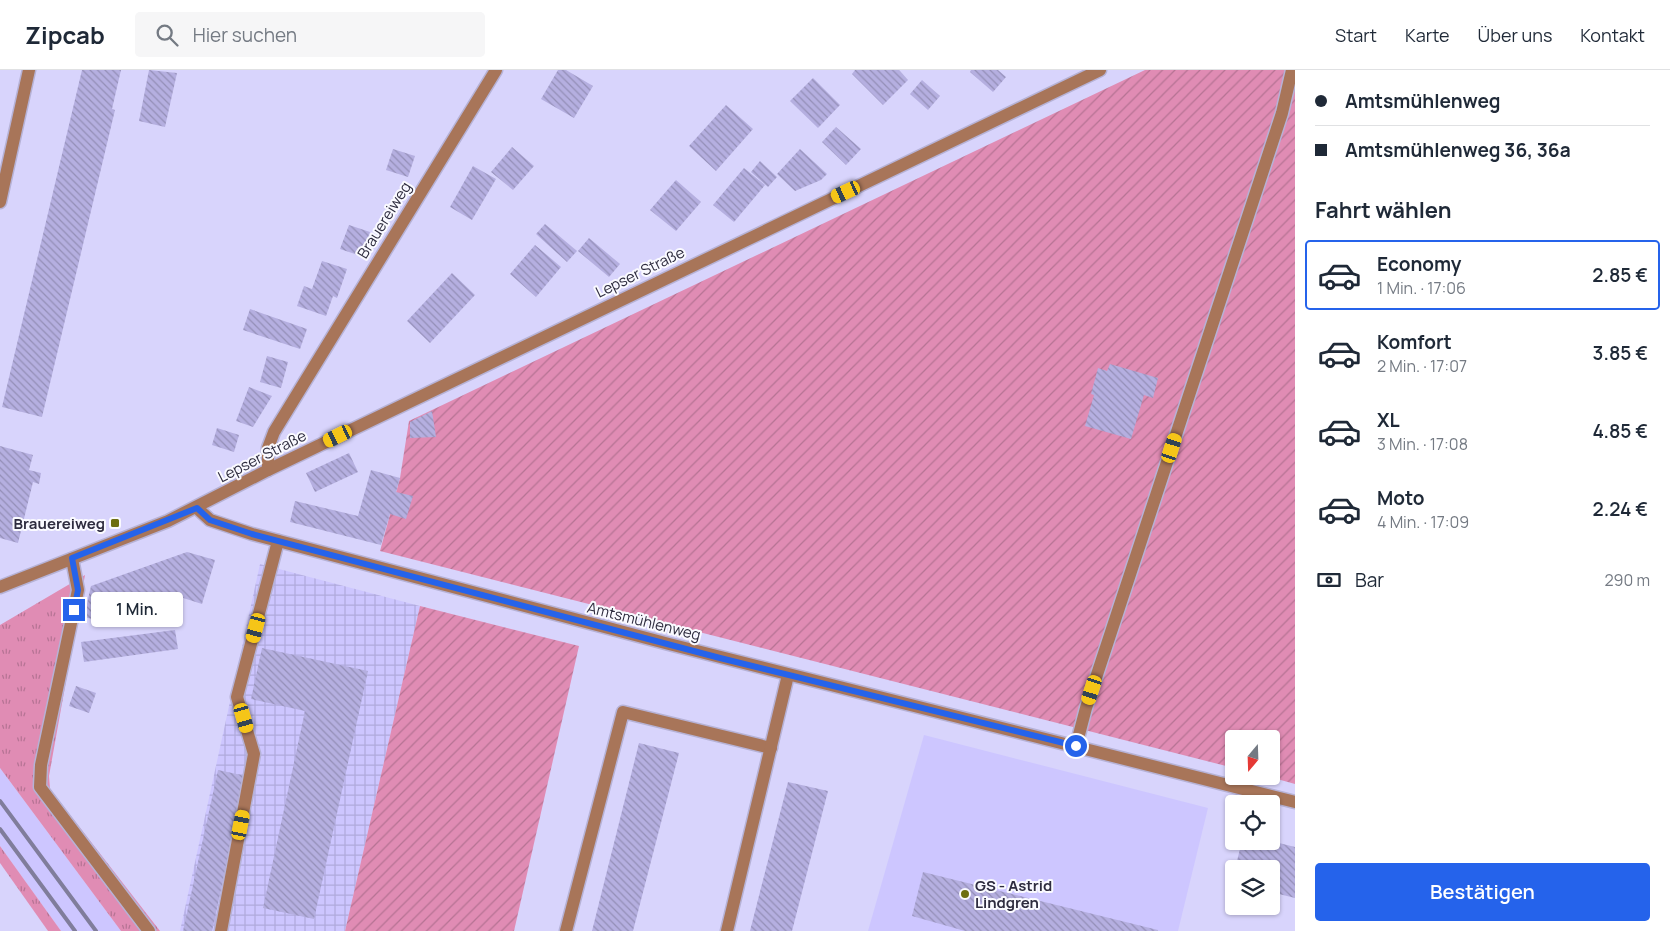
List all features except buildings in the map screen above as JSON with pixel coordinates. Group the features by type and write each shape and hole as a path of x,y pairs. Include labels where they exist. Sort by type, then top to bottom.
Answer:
{"street":[{"path":"0,202 30,70"},
{"name":"Brauereiweg","path":"268,470 268,448 274,432 496,70"},
{"name":"Lepser Straße","path":"197,508 268,470 1100,70"},
{"path":"1076,746 1086,708 1278,122 1292,70"},
{"path":"0,587 197,508"},
{"name":"Amtsmühlenweg","path":"197,508 210,520 237,530 278,541 788,675 1295,802"},
{"path":"221,931 254,754 238,697 278,541"},
{"path":"72,558 78,590 41,765 40,787 149,931"},
{"path":"727,931 788,675"},
{"path":"566,931 624,712 771,748"}],"shaded area":[{"path":"260,564 420,606 345,931 180,931"},
{"path":"924,735 1208,808 1178,931 868,931"},
{"path":"0,768 121,931 61,931 0,846"}],"green space":[{"path":"1145,70 1295,70 1295,784 1280,780 1280,730 1225,730 1225,766 380,551 400,478 409,421"},
{"path":"85,575 49,776 50,789 160,931 121,931 0,768 0,625"},
{"path":"420,606 579,646 514,931 345,931"},
{"path":"0,846 61,931 48,931 0,863"}],"railway":[{"path":"0,801 96,931"},
{"path":"0,829 75,931"}],"place":[{"name":"Brauereiweg","path":"115,523"},
{"name":"GS - Astrid Lindgren","path":"965,894"}],"route":[{"path":"74,610 78,590 72,558 197,508 210,520 237,530 720,658 1076,746"}]}
